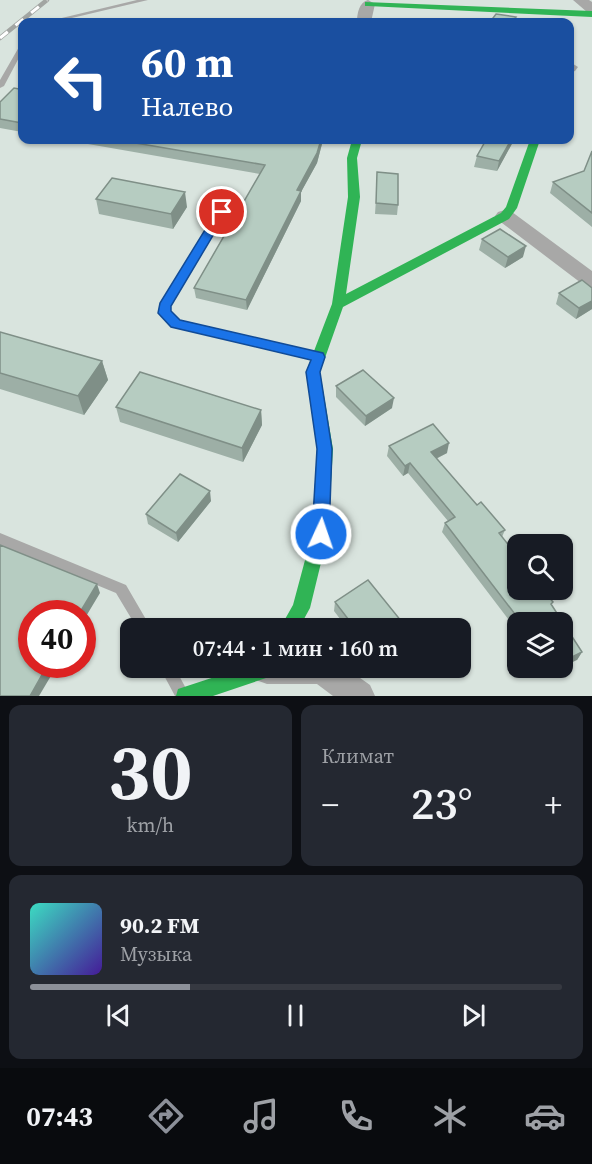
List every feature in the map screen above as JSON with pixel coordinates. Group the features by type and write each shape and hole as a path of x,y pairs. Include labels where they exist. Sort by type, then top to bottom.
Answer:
{"street":[{"path":"580,0 592,9"},
{"path":"364,18 370,2 592,14"},
{"path":"295,618 301,608 321,534 325,449 313,372 338,303 354,197 352,158 356,144"},
{"path":"338,303 505,216 511,208 534,144"},
{"path":"505,216 592,280"},
{"path":"184,696 237,678"},
{"path":"334,678 359,696"}],"lane":[{"path":"66,18 145,0"},
{"path":"0,86 18,54"},
{"path":"222,212 164,306 165,313 176,324 319,357"},
{"path":"0,538 121,590 138,618"},
{"path":"173,678 184,696"}],"building":[{"path":"496,14 516,17 515,18 493,18"},
{"path":"14,88 18,89 18,122 0,119 0,102"},
{"path":"142,144 320,144 297,190 301,191 246,300 194,288 265,165"},
{"path":"484,144 509,144 499,161 477,156"},
{"path":"592,151 592,213 553,182 584,171"},
{"path":"377,172 398,174 398,205 376,203"},
{"path":"112,178 185,192 171,214 96,199"},
{"path":"500,229 526,246 508,257 482,239"},
{"path":"582,280 592,288 592,301 579,308 559,293"},
{"path":"0,332 102,361 78,396 0,373"},
{"path":"363,370 394,398 366,416 336,386"},
{"path":"140,372 261,410 242,448 116,407"},
{"path":"433,424 449,443 431,452 477,505 481,502 505,530 499,533 507,543 507,600 551,600 553,602 551,604 556,612 513,612 445,523 455,517 410,463 405,466 389,446"},
{"path":"180,474 210,491 176,533 146,514"},
{"path":"0,545 97,584 87,600 18,600 18,678 40,678 30,696 0,696"},
{"path":"368,580 399,618 347,618 335,602"},
{"path":"573,638 582,652 573,656"}],"railway":[{"path":"25,18 47,0"},
{"path":"0,38 18,23"}],"traffic: fast":[{"path":"368,4 592,14"},
{"path":"295,618 301,608 320,534 325,449 313,372 338,304 354,197 352,158 356,144"},
{"path":"338,304 505,216 511,208 534,144"},
{"path":"185,696 238,678"}],"route":[{"path":"222,212 164,306 165,313 176,324 319,357 313,372 325,449 321,534"}]}
